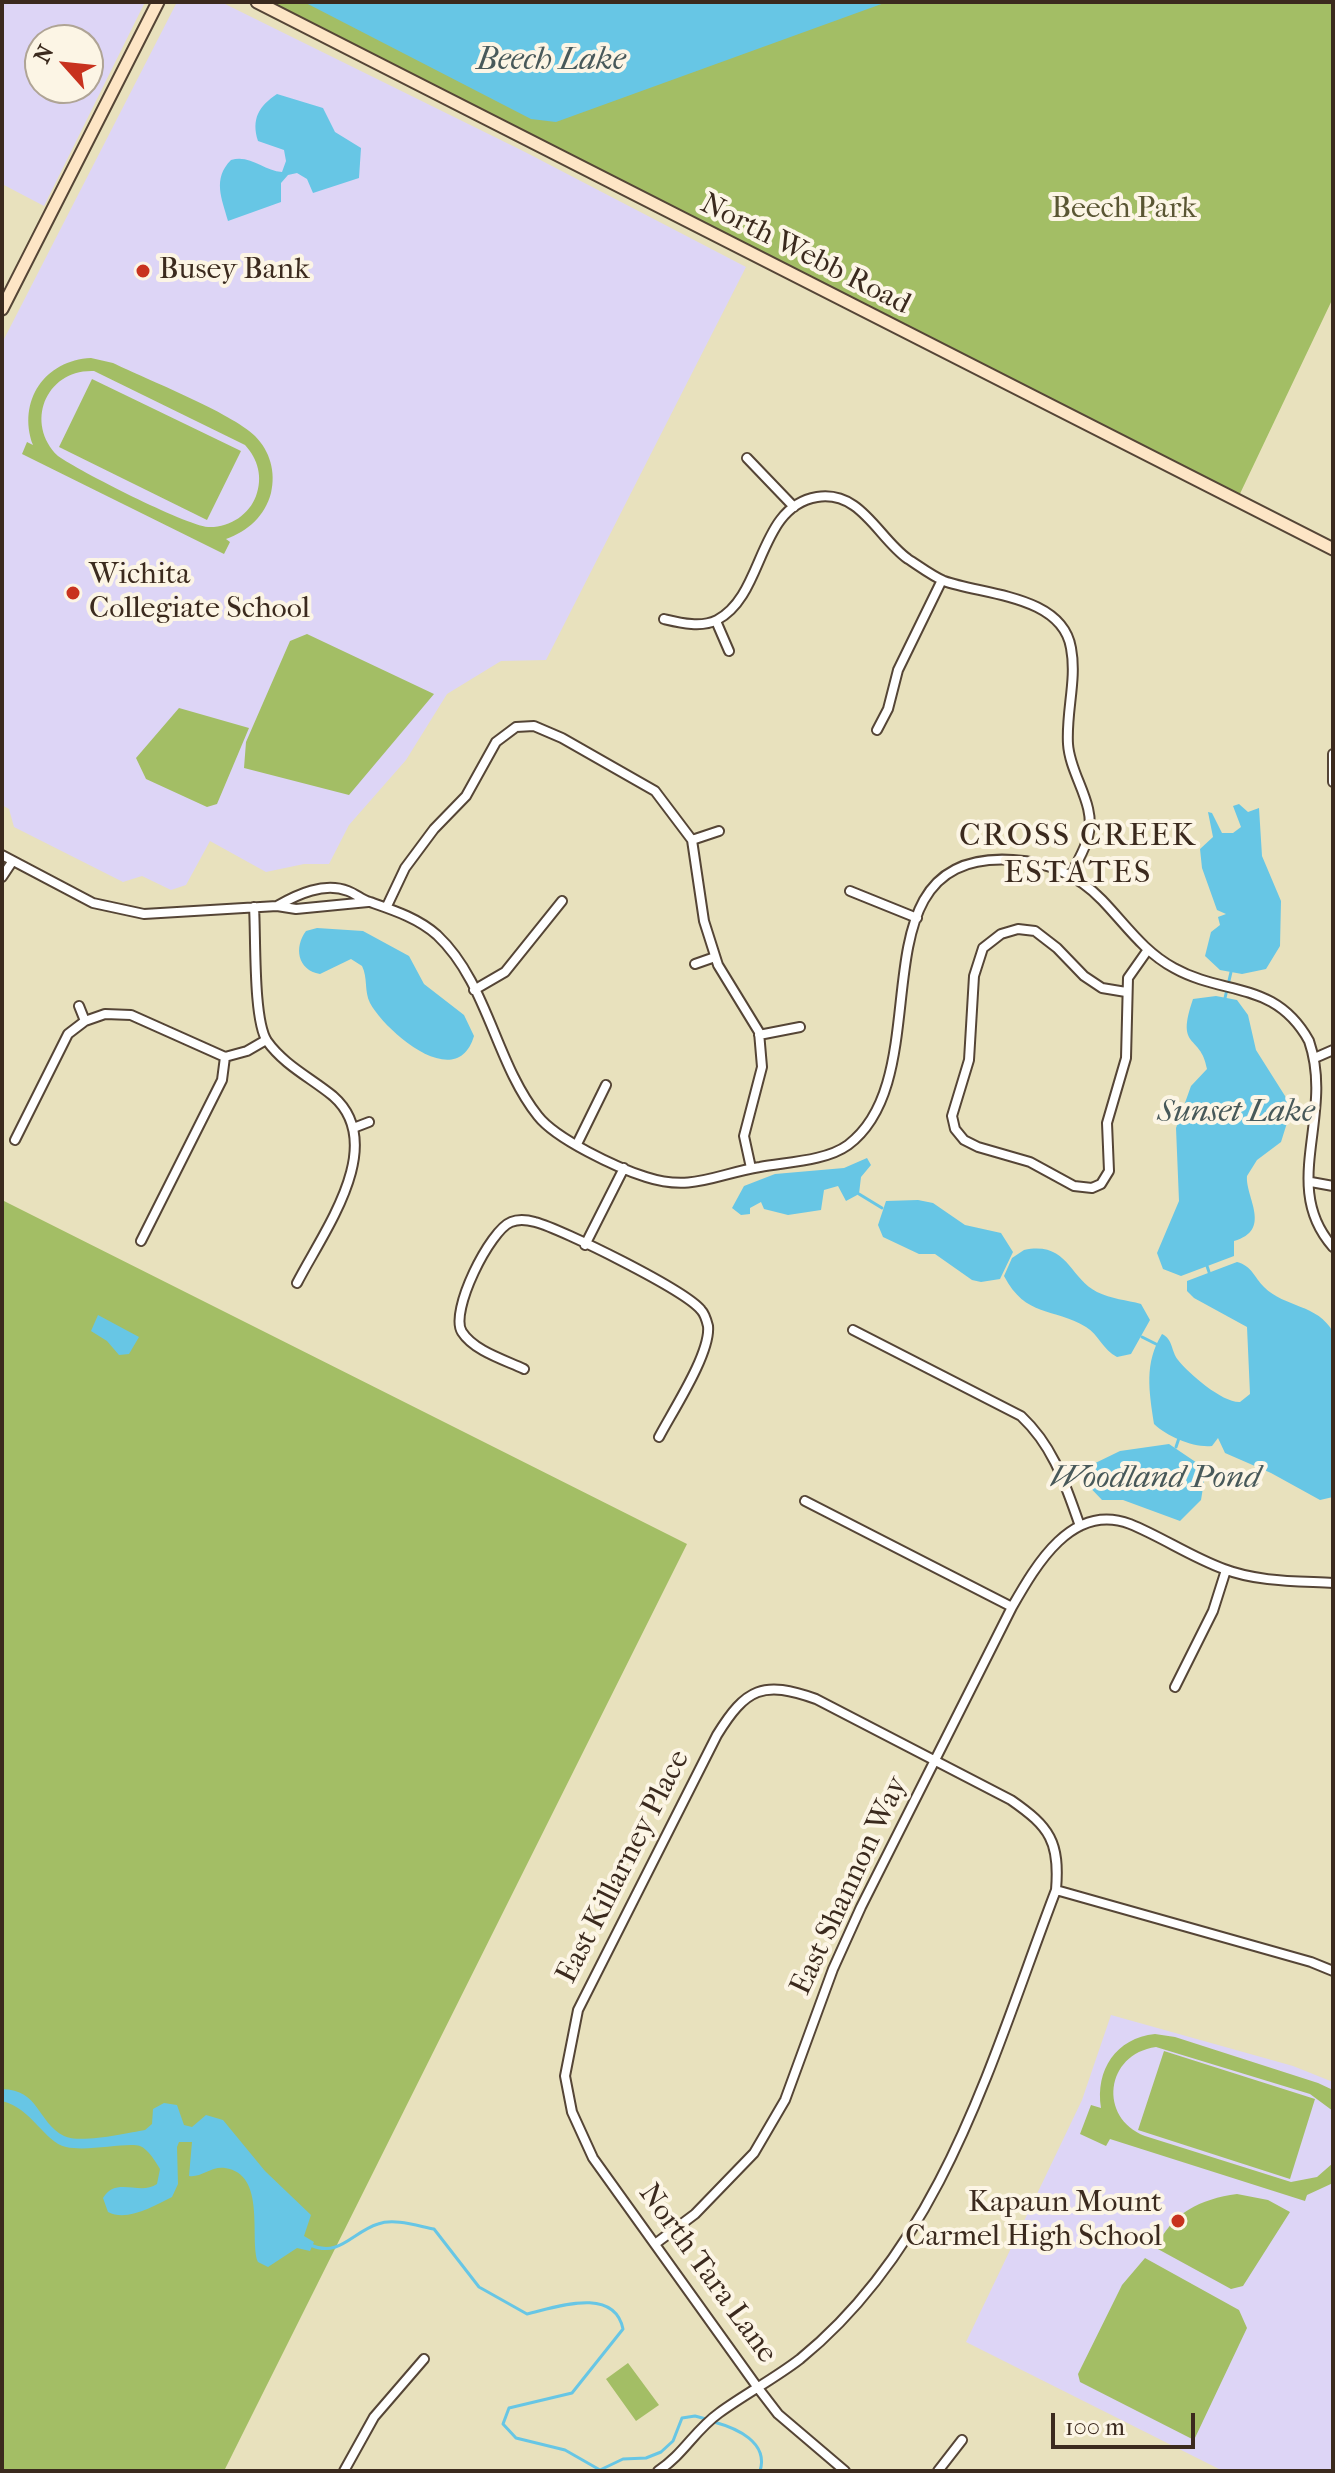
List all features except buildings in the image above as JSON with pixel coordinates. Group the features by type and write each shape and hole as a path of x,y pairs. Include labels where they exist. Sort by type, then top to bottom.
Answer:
{"main road":[{"path":"2,309 8,285 158,2"},
{"name":"North Webb Road","path":"257,2 1333,549"}],"street":[{"path":"747,458 794,507"},
{"path":"664,619 690,625 716,621 734,606 777,526 794,507 819,497 838,498 860,509 905,557 942,580 1025,599 1053,618 1070,642 1075,674 1068,746 1090,811 1089,836 1071,876"},
{"path":"877,730 888,709 898,670 942,580"},
{"path":"716,621 729,651"},
{"path":"387,906 405,868 434,829 466,796 496,742 516,727 534,726 621,768 655,791 692,840 704,921 715,957 759,1035 762,1067 744,1136 751,1168"},
{"path":"1333,754 1333,782"},
{"path":"692,840 719,831"},
{"path":"2,855 93,903 144,914 277,906 296,909 368,902"},
{"path":"277,906 293,897 334,887 368,902 387,906 435,933 461,963 521,1092 542,1121 577,1144 624,1168 678,1185 707,1182 751,1168 833,1153 849,1144 868,1123 883,1096 894,1059 904,971 917,918 932,884 952,868 974,861 1025,861 1048,865 1071,876 1099,897 1147,951 1173,968 1201,979 1254,992 1294,1020 1317,1057 1326,1101 1311,1182 1312,1213 1333,1247"},
{"path":"2,877 12,862"},
{"path":"850,891 917,918"},
{"path":"474,990 505,972 562,901"},
{"path":"254,907 258,1003 266,1040 297,1071 334,1097 356,1127 357,1153 351,1176 297,1283"},
{"path":"1126,992 1102,988 1084,976 1035,931 1018,929 1001,934 983,948 974,976 969,1060 952,1116 955,1129 964,1140 1030,1162 1074,1186 1092,1188 1101,1184 1109,1171 1107,1123 1126,1058 1128,978 1147,951"},
{"path":"695,964 715,957"},
{"path":"79,1006 85,1021"},
{"path":"15,1140 68,1034 85,1021 105,1014 131,1015 225,1057 247,1051 266,1040"},
{"path":"759,1035 800,1027"},
{"path":"1317,1057 1333,1050"},
{"path":"141,1241 222,1080 225,1057"},
{"path":"577,1144 606,1085"},
{"path":"356,1127 369,1122"},
{"path":"585,1245 624,1168"},
{"path":"1311,1182 1333,1186"},
{"path":"524,1369 478,1346 461,1331 457,1314 495,1235 509,1222 536,1222 683,1295 702,1310 709,1328 701,1355 659,1437"},
{"path":"853,1330 1021,1416 1055,1456 1080,1526 1111,1520 1129,1524 1226,1570 1287,1581 1333,1583"},
{"path":"805,1501 1012,1607"},
{"name":"East Shannon Way","path":"655,2244 695,2214 754,2153 785,2100 833,1969 1012,1607 1036,1565 1053,1545 1080,1526"},
{"path":"1175,1687 1213,1611 1226,1570"},
{"name":"East Killarney Place","path":"566,2081 569,2042 578,2010 717,1735 735,1706 757,1692 771,1688 789,1689 816,1699 935,1761"},
{"path":"658,2471 680,2457 710,2420 799,2359 827,2334 886,2270 921,2219 953,2159 1056,1890 1059,1861 1052,1837 1036,1818 935,1761"},
{"path":"1056,1890 1333,1971"},
{"name":"North Tara Lane","path":"566,2081 572,2114 593,2158 778,2414 845,2471"},
{"path":"344,2471 374,2417 424,2359"},
{"path":"938,2471 962,2440"}],"shaded area":[{"path":"2,2 145,2 104,85 104,24 24,24 24,104 94,104 44,206 2,184"},
{"path":"177,2 221,2 525,152 746,267 546,660 501,661 447,694 406,760 349,825 329,864 304,864 266,872 210,841 186,885 171,890 142,876 123,882 14,827 9,809 2,805 2,343"},
{"name":"Kapaun Mount Carmel High School","path":"1111,2015 1293,2066 1333,2082 1333,2471 1223,2471 966,2342 1082,2100"}],"green space":[{"name":"Beech Park","path":"259,2 1333,2 1333,298 1237,500"},
{"path":"91,358 113,363 228,417 260,442 272,470 271,493 265,509 254,522 226,539 230,542 224,554 22,454 27,442 33,445 29,413 39,386 60,366","holes":["94,371 245,445 258,469 259,482 253,503 237,519 208,527 156,508 58,456 48,443 42,414 45,400 63,379"]},
{"path":"92,379 241,451 207,520 59,447"},
{"path":"307,634 434,694 349,795 244,768 246,742 290,641"},
{"path":"179,708 249,728 217,804 207,807 146,779 136,758"},
{"path":"2,1200 687,1544 224,2471 2,2471"},
{"path":"1155,2034 1175,2037 1318,2083 1333,2090 1333,2111 1310,2094 1156,2047 1139,2052 1126,2061 1118,2073 1114,2102 1130,2127 1145,2136 1291,2182 1317,2177 1333,2163 1333,2183 1307,2195 1305,2201 1110,2139 1106,2146 1080,2134 1091,2105 1101,2108 1101,2081 1111,2058 1129,2042"},
{"path":"1164,2051 1315,2099 1290,2179 1138,2130"},
{"path":"1237,2194 1268,2200 1290,2212 1243,2286 1231,2289 1156,2248 1170,2226 1189,2210 1211,2200"},
{"path":"1145,2258 1239,2310 1247,2328 1194,2440 1080,2382 1078,2374 1122,2285"},
{"path":"628,2363 659,2405 636,2421 606,2379"}],"water":[{"name":"Beech Lake","path":"304,2 887,2 556,122 531,119"},
{"path":"277,94 323,108 335,132 361,148 359,178 313,193 307,179 297,173 288,175 281,183 281,202 228,221 220,182 231,160 244,159 282,172 286,161 284,150 258,141 255,126 261,108"},
{"path":"1239,804 1248,812 1259,808 1262,856 1281,901 1280,946 1266,969 1242,974 1220,970 1205,956 1211,932 1220,925 1218,917 1226,914 1217,910 1202,868 1200,849 1213,837 1208,812 1212,813 1222,833 1233,833 1241,827 1233,806"},
{"path":"317,928 363,931 409,956 424,984 464,1015 474,1036 465,1052 453,1059 438,1058 421,1052 405,1041 370,1003 362,966 351,959 320,974 306,968 300,957 300,944 306,931"},
{"name":"Sunset Lake","path":"1216,996 1237,1000 1248,1015 1256,1050 1292,1107 1281,1142 1257,1160 1247,1176 1255,1221 1252,1229 1246,1236 1234,1241 1234,1256 1181,1276 1163,1269 1157,1253 1179,1201 1176,1128 1191,1086 1207,1069 1200,1050 1188,1035 1188,1015 1193,999"},
{"path":"867,1158 871,1165 861,1177 859,1194 846,1201 838,1186 824,1190 821,1210 788,1215 764,1209 761,1202 750,1208 750,1214 741,1215 732,1208 744,1186 775,1174 844,1168"},
{"path":"886,1201 933,1203 965,1225 1001,1233 1013,1252 1000,1279 972,1280 935,1254 919,1254 883,1237 878,1225"},
{"path":"1024,1250 1050,1251 1097,1292 1141,1304 1150,1320 1131,1354 1117,1357 1086,1327 1021,1299 1004,1276 1012,1258"},
{"path":"1237,1262 1249,1269 1272,1294 1319,1316 1333,1332 1333,1497 1320,1500 1271,1473 1225,1453 1218,1438 1212,1446 1197,1445 1174,1437 1154,1424 1150,1367 1162,1334 1183,1366 1216,1393 1240,1402 1250,1394 1247,1327 1194,1298 1187,1291 1187,1281"},
{"path":"98,1315 139,1337 129,1354 119,1355 107,1341 91,1331"},
{"name":"Woodland Pond","path":"1169,1444 1206,1469 1201,1500 1180,1521 1123,1500 1102,1500 1082,1479 1083,1469 1120,1451"},
{"path":"2,2089 24,2095 55,2130 71,2138 104,2137 145,2130 152,2124 153,2109 164,2103 177,2105 184,2125 192,2127 206,2115 223,2120 265,2171 311,2215 304,2236 314,2242 310,2251 297,2248 268,2267 258,2262 252,2194 247,2182 238,2173 225,2168 189,2176 192,2142 179,2142 177,2147 178,2184 172,2197 132,2214 115,2215 108,2212 103,2198 115,2188 143,2188 157,2184 160,2169 149,2153 134,2145 85,2148 58,2144 22,2111 2,2101"}],"waterway":[{"path":"1225,998 1231,972"},
{"path":"859,1194 882,1208"},
{"path":"1207,1266 1209,1272"},
{"path":"1142,1337 1156,1344"},
{"path":"1176,1447 1179,1438"},
{"path":"310,2245 320,2248 338,2246 384,2222 434,2229 479,2287 527,2314 583,2303 608,2308 618,2316 623,2329 572,2393 509,2408 503,2424 516,2438 565,2450 600,2470 623,2459 646,2458 661,2452 673,2441 682,2418 695,2416 706,2419"},
{"path":"714,2422 741,2432 755,2444 762,2461 760,2471"}],"place":[{"name":"Busey Bank","path":"143,271"},
{"name":"Wichita Collegiate School","path":"73,593"},
{"name":"Kapaun Mount Carmel High School","path":"1178,2221"}],"district":[{"name":"CROSS CREEK ESTATES","path":"1078,856"}]}
